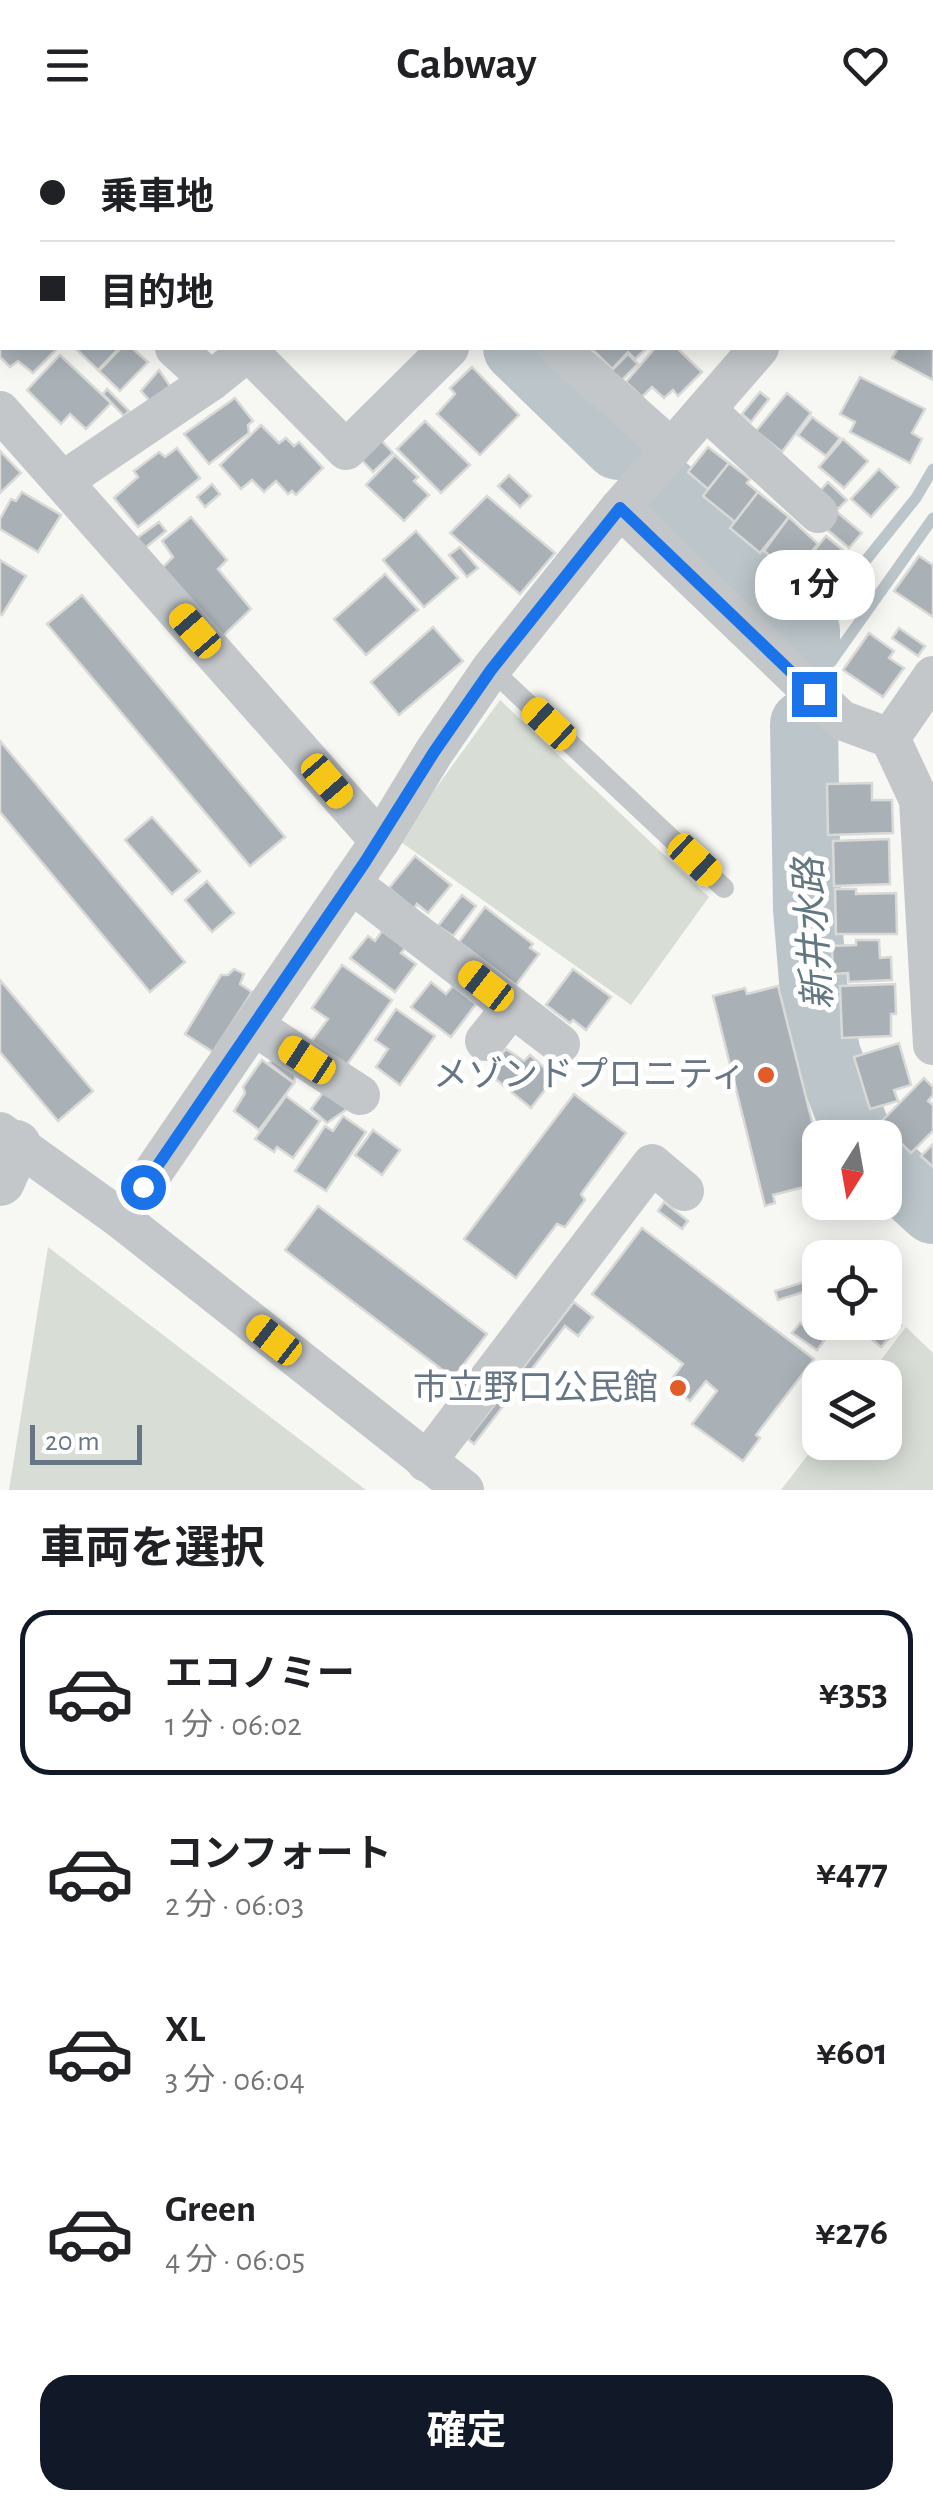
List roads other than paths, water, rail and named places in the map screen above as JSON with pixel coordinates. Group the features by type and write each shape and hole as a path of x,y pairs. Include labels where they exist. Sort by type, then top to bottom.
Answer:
{"street":[{"path":"178,350 211,381"},
{"path":"63,481 211,381 249,350"},
{"path":"251,350 346,450 447,350"},
{"path":"560,350 672,448"},
{"path":"121,1219 380,841 434,752 491,670 620,508 758,350"},
{"path":"706,410 818,513"},
{"path":"0,411 380,841"},
{"path":"620,508 841,720 890,738 920,800 933,1046"},
{"path":"890,738 933,676"},
{"path":"351,883 560,1044"},
{"path":"485,1041 512,1006"},
{"path":"254,1026 360,1095"},
{"path":"5,1152 121,1219 464,1490"},
{"path":"426,1462 652,1164 684,1191"}],"lane":[{"path":"491,670 724,888"}],"waterway":[{"name":"新井水路","path":"519,350 618,446"},
{"path":"834,600 916,498 933,469"},
{"name":"新井水路","path":"666,490 761,581 806,631 806,646"},
{"path":"806,646 815,657 831,662 933,518"},
{"name":"新井水路","path":"804,724 807,909 814,993 827,1055 852,1120"},
{"name":"新井水路","path":"902,1182 933,1210"}],"place":[{"name":"メゾンドプロニティ","path":"766,1075"},
{"name":"市立野口公民館","path":"678,1388"}]}
